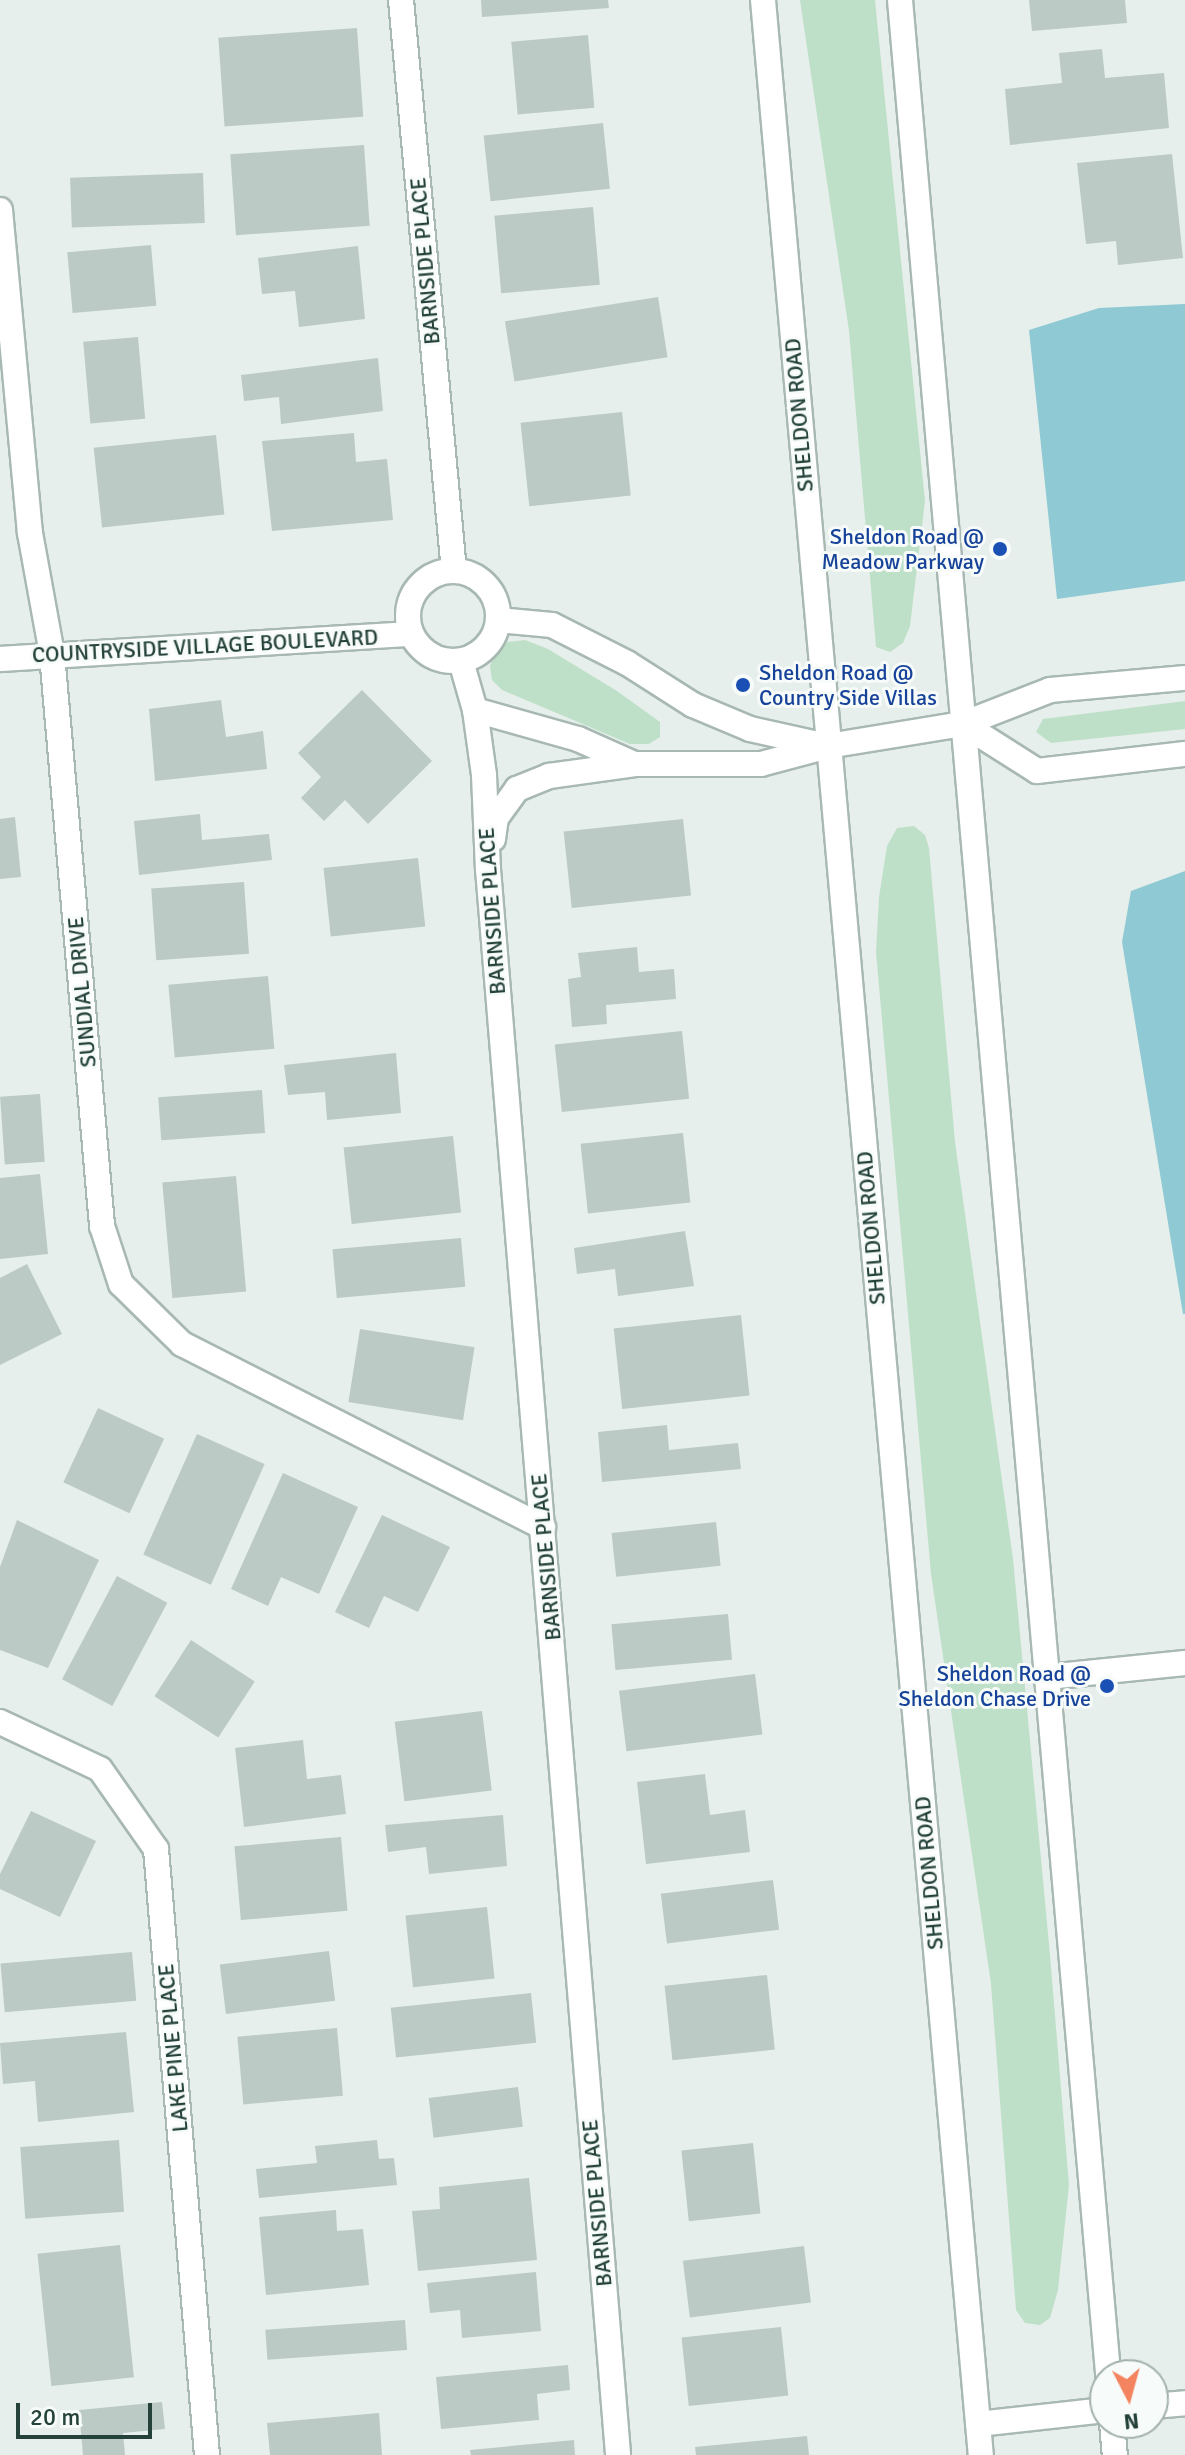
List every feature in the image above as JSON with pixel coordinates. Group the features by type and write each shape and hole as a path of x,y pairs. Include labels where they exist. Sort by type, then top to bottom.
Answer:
{"street":[{"name":"BARNSIDE PLACE","path":"401,0 454,571"},
{"name":"SHELDON ROAD","path":"763,0 981,2455"},
{"path":"900,0 1107,2359"},
{"name":"SUNDIAL DRIVE","path":"0,210 30,533 52,654 102,1226 121,1284 182,1344 543,1527"},
{"path":"454,571 481,581 491,592 498,620 486,647 461,661 431,656 411,634 407,620 415,591 426,580 454,571"},
{"path":"498,620 552,625 627,663 693,705 750,729 828,746"},
{"name":"COUNTRYSIDE VILLAGE BOULEVARD","path":"0,659 411,634"},
{"name":"BARNSIDE PLACE","path":"461,661 475,710 484,775 488,869 618,2455"},
{"path":"488,869 496,818 517,789 549,776 635,764 761,764 828,746 963,724 1050,690 1185,678"},
{"path":"475,710 578,739 635,764"},
{"path":"963,724 1037,771 1185,754"},
{"path":"1047,1677 1185,1663"},
{"name":"LAKE PINE PLACE","path":"0,1722 100,1769 156,1849 207,2455"},
{"path":"978,2424 1089,2412"}],"green space":[{"path":"800,0 875,0 925,501 910,626 903,643 890,652 876,647 849,331"},
{"path":"525,640 548,649 617,691 660,722 660,737 649,744 630,744 502,690 492,680 490,666 495,652 507,642"},
{"path":"1185,701 1185,729 1051,743 1036,732 1043,719"},
{"path":"914,826 925,835 929,848 955,1142 1013,1559 1050,1955 1069,2185 1058,2290 1050,2318 1040,2325 1025,2323 1016,2310 991,1984 931,1574 876,952 879,897 887,846 897,828"}],"water":[{"path":"1185,304 1185,581 1057,599 1029,330 1099,308"},
{"path":"1185,871 1183,1314 1122,942 1131,891"}],"building":[{"path":"481,0 608,0 609,8 482,17"},
{"path":"1029,0 1125,0 1127,23 1032,31"},
{"path":"357,28 363,117 225,126 218,38"},
{"path":"588,35 594,108 518,114 511,42"},
{"path":"1102,49 1105,78 1164,73 1169,128 1010,145 1005,89 1062,83 1059,53"},
{"path":"603,123 610,189 491,201 484,136"},
{"path":"364,145 370,226 236,235 230,154"},
{"path":"1172,154 1183,258 1118,265 1116,241 1086,244 1077,163"},
{"path":"203,173 205,223 72,228 70,178"},
{"path":"593,207 600,285 501,293 494,216"},
{"path":"151,245 156,306 73,313 67,252"},
{"path":"358,246 365,319 299,327 295,291 262,294 258,258"},
{"path":"658,297 668,357 514,381 505,321"},
{"path":"138,337 145,419 90,423 83,342"},
{"path":"378,358 383,411 281,424 279,397 244,401 241,375"},
{"path":"622,412 631,496 529,506 521,423"},
{"path":"354,433 356,462 387,459 393,520 272,531 262,441"},
{"path":"216,435 224,515 102,527 94,448"},
{"path":"362,690 432,761 368,824 345,800 324,821 301,798 321,777 298,753"},
{"path":"221,700 226,737 263,731 267,769 155,781 149,709"},
{"path":"200,814 202,840 269,834 272,860 139,875 134,821"},
{"path":"15,817 21,877 0,879 0,819"},
{"path":"683,819 691,896 572,908 564,832"},
{"path":"418,858 425,927 331,937 324,868"},
{"path":"244,882 249,954 156,960 151,888"},
{"path":"637,947 639,972 674,969 676,999 606,1005 607,1024 572,1027 568,979 581,977 578,953"},
{"path":"268,976 274,1049 175,1057 168,985"},
{"path":"682,1031 689,1099 562,1112 555,1044"},
{"path":"396,1053 401,1113 327,1120 325,1092 288,1095 284,1065"},
{"path":"262,1090 265,1133 161,1140 158,1097"},
{"path":"40,1094 45,1162 5,1165 0,1097"},
{"path":"683,1133 690,1203 588,1213 581,1144"},
{"path":"453,1136 461,1213 352,1224 344,1147"},
{"path":"40,1174 48,1254 0,1259 0,1178"},
{"path":"236,1176 246,1292 172,1298 162,1182"},
{"path":"685,1231 694,1286 618,1296 615,1269 577,1274 574,1248"},
{"path":"461,1238 465,1287 337,1298 332,1249"},
{"path":"27,1264 62,1334 0,1365 0,1278"},
{"path":"741,1315 749,1396 622,1409 614,1328"},
{"path":"360,1329 475,1347 463,1420 348,1402"},
{"path":"98,1408 164,1439 130,1513 63,1482"},
{"path":"667,1425 669,1450 738,1443 741,1469 602,1482 598,1432"},
{"path":"197,1434 265,1464 211,1585 143,1555"},
{"path":"283,1473 358,1507 319,1594 281,1577 268,1606 231,1589"},
{"path":"382,1515 450,1547 418,1612 384,1596 369,1628 335,1612"},
{"path":"17,1520 99,1560 48,1668 0,1650 0,1567"},
{"path":"716,1522 721,1566 616,1577 612,1533"},
{"path":"117,1576 167,1603 112,1706 62,1679"},
{"path":"728,1614 732,1660 615,1670 611,1624"},
{"path":"191,1640 255,1681 218,1738 155,1696"},
{"path":"755,1674 762,1735 626,1751 619,1691"},
{"path":"482,1711 492,1790 404,1801 395,1722"},
{"path":"303,1740 307,1779 341,1775 346,1814 244,1827 235,1748"},
{"path":"705,1774 710,1815 745,1810 750,1852 646,1864 637,1782"},
{"path":"31,1811 96,1841 60,1917 0,1889 0,1874"},
{"path":"503,1815 507,1866 429,1874 426,1847 388,1852 385,1825"},
{"path":"341,1837 347,1911 241,1920 234,1846"},
{"path":"773,1880 779,1930 667,1943 661,1894"},
{"path":"487,1907 495,1979 413,1987 405,1916"},
{"path":"329,1951 335,2001 226,2014 220,1964"},
{"path":"132,1952 136,2001 5,2012 1,1964"},
{"path":"767,1975 775,2050 672,2060 665,1986"},
{"path":"531,1993 536,2043 396,2057 391,2008"},
{"path":"337,2028 343,2096 243,2104 237,2037"},
{"path":"126,2032 134,2112 38,2122 35,2081 3,2084 0,2043"},
{"path":"518,2087 523,2127 434,2138 429,2098"},
{"path":"119,2140 124,2212 25,2219 20,2147"},
{"path":"377,2140 379,2159 394,2158 397,2185 259,2198 256,2169 317,2163 315,2146"},
{"path":"753,2143 760,2214 689,2221 681,2151"},
{"path":"529,2178 537,2260 418,2271 412,2211 440,2209 439,2187"},
{"path":"336,2210 337,2231 363,2229 369,2285 266,2295 259,2217"},
{"path":"120,2245 134,2377 51,2386 37,2254"},
{"path":"804,2246 811,2303 690,2317 683,2261"},
{"path":"536,2272 541,2331 462,2338 460,2310 430,2313 427,2283"},
{"path":"405,2320 407,2350 267,2360 265,2330"},
{"path":"781,2327 788,2396 689,2406 682,2337"},
{"path":"568,2365 570,2390 537,2394 539,2420 441,2429 436,2377"},
{"path":"162,2402 165,2429 123,2433 125,2455 83,2455 79,2410"},
{"path":"379,2413 382,2455 270,2455 267,2423"},
{"path":"807,2436 809,2455 696,2455 695,2447"},
{"path":"574,2440 575,2455 471,2455 470,2450"}],"place":[{"name":"Sheldon Road @ Meadow Parkway","path":"1000,549"},
{"name":"Sheldon Road @ Country Side Villas","path":"743,685"},
{"name":"Sheldon Road @ Sheldon Chase Drive","path":"1107,1686"}]}
